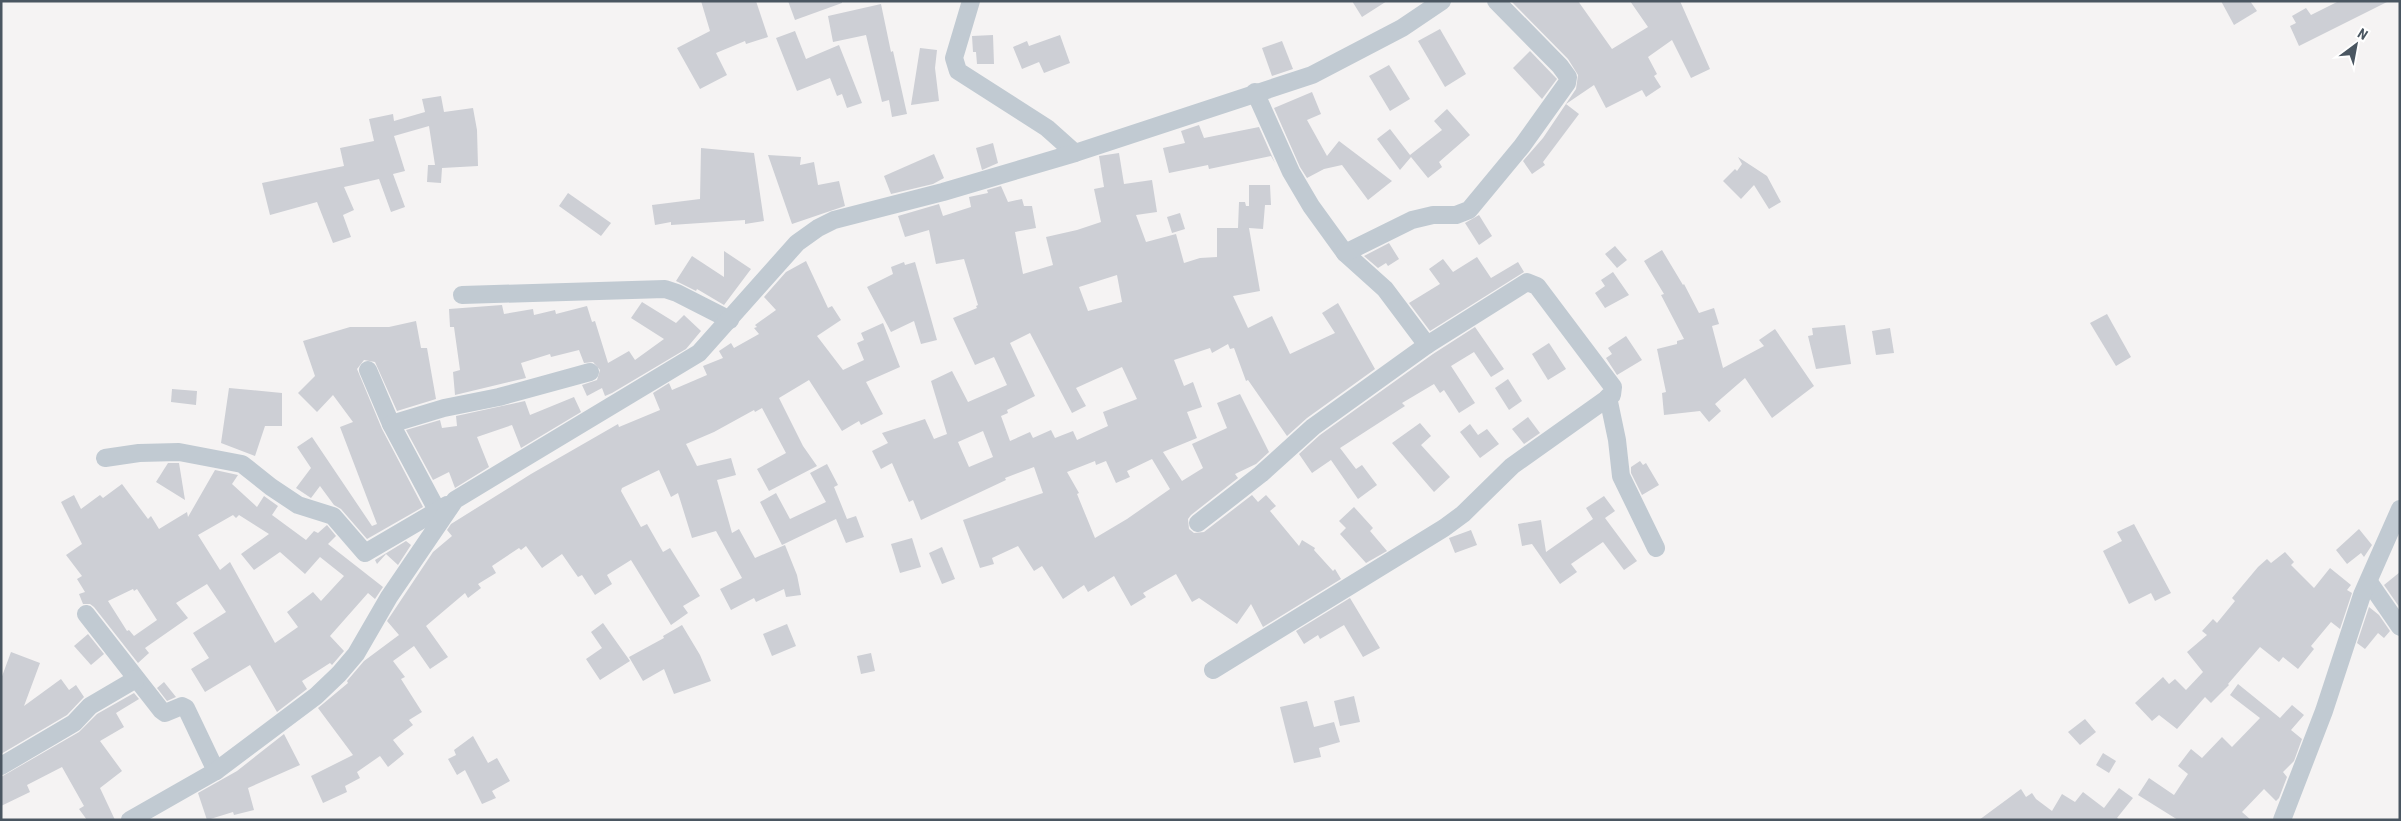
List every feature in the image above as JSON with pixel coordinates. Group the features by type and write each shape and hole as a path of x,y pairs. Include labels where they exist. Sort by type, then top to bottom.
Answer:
{"street":[{"path":"971,1 954,58 958,71 1047,128 1075,153"},
{"path":"105,458 139,453 178,452 242,464 270,488 298,505 333,516 365,553 438,512 699,353 797,243 818,228 834,220 943,192 1075,153 1255,92 1312,75 1402,28 1442,1"},
{"path":"1345,253 1412,220 1433,216 1456,215 1469,210 1522,146 1567,83 1568,77 1560,66 1496,1"},
{"path":"1255,92 1290,172 1311,206 1345,253 1385,289 1427,345"},
{"path":"1198,523 1260,474 1299,439 1427,345 1524,283 1531,282 1537,286 1613,387 1612,395 1512,466 1463,514 1444,528 1213,670"},
{"path":"462,295 665,289 677,293 730,320"},
{"path":"368,370 391,424 438,512"},
{"path":"391,424 444,408 499,397 590,372"},
{"path":"1608,397 1617,440 1621,476 1656,548"},
{"path":"130,820 216,771 316,696 339,674 356,654 389,597 455,500"},
{"path":"2282,820 2324,712 2386,537 2400,509"},
{"path":"2369,582 2400,627"},
{"path":"86,614 163,712 182,706 186,708 216,771"},
{"path":"1,766 74,724 90,706 136,679"}],"building":[{"path":"701,1 756,1 768,37 746,44 745,41 716,53 727,75 700,89 677,48 710,31"},
{"path":"788,1 842,1 842,3 795,20"},
{"path":"1352,1 1387,1 1362,17"},
{"path":"1511,1 1578,1 1612,49 1648,27 1630,1 1680,1 1710,69 1691,78 1672,40 1648,57 1657,74 1654,76 1661,87 1646,97 1642,90 1606,108 1594,85 1566,104 1579,114 1543,162 1545,165 1532,174 1523,161 1543,138 1576,89 1578,75 1568,59"},
{"path":"2221,1 2250,1 2257,11 2234,25"},
{"path":"2339,1 2389,1 2299,46 2290,26 2296,23 2292,16 2306,8 2311,15"},
{"path":"881,4 907,114 892,117 889,100 882,102 866,35 833,42 828,16"},
{"path":"1440,29 1466,74 1445,87 1418,41"},
{"path":"795,31 806,59 839,45 862,103 847,108 842,94 837,96 830,78 797,91 776,38"},
{"path":"993,35 994,64 977,64 976,52 973,52 972,36"},
{"path":"1060,35 1070,63 1044,73 1039,62 1022,69 1013,47 1027,41 1029,46"},
{"path":"1282,41 1293,69 1272,76 1262,48"},
{"path":"920,48 937,50 935,68 939,101 911,105"},
{"path":"1530,51 1557,79 1542,99 1513,68"},
{"path":"1389,65 1410,99 1390,111 1369,76"},
{"path":"1312,92 1321,114 1307,120 1327,156 1339,141 1392,181 1368,200 1342,165 1324,169 1307,178 1300,167 1274,108"},
{"path":"441,96 444,112 473,108 477,130 478,166 442,168 441,183 427,182 428,165 435,165 429,126 394,136 405,171 393,174 405,207 391,212 379,179 344,187 354,210 343,215 351,237 333,243 317,202 270,215 262,183 344,166 340,148 374,141 369,119 393,114 394,121 425,112 422,99"},
{"path":"1447,109 1470,135 1439,162 1442,167 1428,178 1411,157 1400,170 1377,139 1390,129 1410,155 1442,130 1434,121"},
{"path":"1199,125 1204,138 1259,127 1275,163 1271,156 1209,169 1208,165 1169,173 1163,148 1185,143 1181,131"},
{"path":"993,143 998,163 982,170 976,148"},
{"path":"701,148 754,153 764,221 745,224 745,220 671,225 671,222 655,225 652,205 700,199"},
{"path":"1119,153 1124,184 1152,180 1157,212 1136,215 1146,242 1176,234 1184,263 1200,258 1217,257 1217,228 1238,228 1239,202 1245,202 1246,206 1249,206 1249,185 1270,185 1271,205 1265,205 1263,229 1249,228 1260,291 1233,296 1248,328 1272,316 1290,354 1335,333 1322,313 1338,303 1375,369 1307,418 1287,436 1248,380 1246,381 1234,348 1230,349 1228,344 1212,353 1210,348 1174,360 1184,386 1193,382 1202,407 1187,412 1197,438 1163,452 1182,481 1203,468 1192,444 1227,428 1217,403 1240,394 1269,452 1256,464 1235,474 1238,478 1191,515 1188,519 1189,529 1194,533 1204,532 1252,495 1258,502 1266,495 1276,506 1270,511 1299,546 1302,540 1315,548 1314,550 1333,571 1335,569 1341,579 1263,627 1251,604 1237,624 1199,598 1192,602 1176,574 1143,593 1146,597 1131,606 1114,576 1088,592 1084,585 1063,599 1042,566 1034,571 1018,546 992,558 994,564 980,568 963,520 1043,493 1034,467 1005,478 1006,480 921,520 913,500 909,502 892,463 881,469 872,451 888,443 882,433 925,419 934,439 947,434 931,381 952,371 968,402 1007,385 994,357 975,365 953,318 977,308 976,306 978,305 964,259 936,264 929,230 905,237 898,216 939,204 943,216 971,207 969,197 988,193 987,190 1001,186 1008,202 1022,199 1024,206 1032,206 1036,228 1015,232 1023,274 1053,265 1046,237 1101,222 1094,189 1104,187 1099,156","holes":["1117,275 1122,302 1088,311 1079,287","1030,333 1072,413 1086,406 1076,388 1122,367 1137,399 1103,412 1108,426 1077,440 1073,431 1055,438 1051,430 1033,438 1030,432 1010,441 1001,416 1008,413 1007,410 1035,396 1010,343","983,431 993,457 969,467 958,442","1152,459 1170,489 1127,519 1095,538 1077,494 1079,493 1067,472 1095,461 1096,465 1106,461 1116,483 1130,477 1127,471"]},
{"path":"934,154 944,178 933,184 891,194 884,176"},
{"path":"768,155 801,157 800,165 814,162 818,185 839,181 845,206 792,224"},
{"path":"1738,157 1767,176 1781,202 1769,209 1754,185 1741,199 1723,181 1735,169 1737,171 1742,164"},
{"path":"568,193 611,223 601,236 559,206"},
{"path":"1180,213 1185,229 1172,233 1167,217"},
{"path":"1479,215 1492,236 1479,245 1465,223"},
{"path":"1389,243 1399,259 1388,266 1386,263 1378,268 1364,256"},
{"path":"1615,246 1627,260 1617,268 1605,254"},
{"path":"1662,250 1684,284 1699,313 1714,308 1719,324 1712,326 1723,368 1764,346 1759,340 1775,329 1814,386 1772,418 1745,378 1715,404 1721,411 1709,422 1700,411 1664,415 1662,393 1666,392 1657,349 1677,344 1677,341 1684,339 1661,295 1664,294 1644,261"},
{"path":"724,251 751,269 724,305 697,289 696,291 676,281 692,256 724,277"},
{"path":"1477,257 1491,278 1518,262 1524,272 1430,331 1409,303 1440,284 1429,269 1443,259 1453,272"},
{"path":"806,261 828,308 832,306 841,320 817,336 843,370 864,360 857,343 864,340 861,333 883,323 900,367 866,382 883,414 861,425 859,421 842,431 809,380 779,398 803,446 817,466 769,491 757,469 786,453 762,408 755,412 754,410 714,432 686,444 697,466 731,458 736,475 717,480 732,533 739,529 755,558 785,545 797,575 801,595 786,597 784,589 756,602 754,598 731,610 720,589 742,578 716,531 692,538 678,493 671,497 659,470 622,488 621,491 641,527 647,524 663,552 670,548 700,596 683,606 688,613 671,625 631,560 607,575 612,584 595,595 582,575 578,577 562,554 542,568 526,546 521,550 519,548 492,566 496,573 478,584 481,588 468,598 465,593 426,626 448,657 430,669 414,646 393,661 405,677 401,679 422,712 409,720 413,725 393,740 404,754 388,767 380,756 357,772 360,778 345,786 347,792 323,803 311,776 353,755 318,708 348,683 347,681 364,661 399,635 387,621 433,552 452,536 447,530 451,524 531,474 618,424 619,427 660,410 653,393 669,383 672,390 707,375 703,366 723,358 719,351 731,343 734,348 759,334 754,328 757,327 755,325 776,310 764,297 786,272"},
{"path":"904,262 905,265 915,262 937,340 921,344 914,321 891,332 867,287 893,274 891,267"},
{"path":"1613,272 1629,295 1605,308 1595,293 1605,286 1601,280"},
{"path":"642,302 676,323 684,315 701,331 686,349 612,393 605,396 602,388 587,396 582,385 597,380 600,370 593,362 584,363 579,350 551,357 550,354 521,363 526,378 455,395 453,372 460,370 454,327 450,327 449,309 502,305 504,314 533,309 534,315 555,310 556,314 587,306 592,322 595,321 608,363 629,351 635,360 664,339 631,318"},
{"path":"2107,314 2131,357 2116,366 2090,323"},
{"path":"416,321 421,348 427,348 436,399 397,411 375,362 364,360 357,369 382,429 423,507 367,539 341,509 334,505 320,486 311,498 296,488 311,468 297,447 312,437 372,526 377,524 340,427 353,422 333,395 317,412 298,393 315,376 303,341 350,327 389,327"},
{"path":"1845,325 1851,364 1816,369 1808,336 1813,335 1812,328"},
{"path":"1475,327 1504,369 1491,377 1474,352 1451,366 1475,403 1459,413 1444,390 1440,393 1434,384 1402,403 1405,406 1340,448 1356,469 1362,465 1377,485 1358,499 1331,460 1312,473 1299,454 1320,435 1433,354"},
{"path":"1890,328 1894,353 1876,355 1872,331"},
{"path":"1626,336 1642,360 1617,375 1606,358 1612,354 1608,348"},
{"path":"1549,343 1566,369 1548,380 1532,354"},
{"path":"1508,379 1522,401 1509,410 1495,388"},
{"path":"229,388 282,393 282,426 265,426 255,456 221,443"},
{"path":"172,389 197,391 196,405 171,402"},
{"path":"574,397 581,412 521,448 512,425 477,437 489,467 455,488 449,472 433,480 406,430 440,420 442,428 457,426 456,416 525,401 530,415"},
{"path":"1528,417 1540,433 1524,444 1512,429"},
{"path":"1420,423 1431,436 1421,445 1450,477 1434,492 1392,443"},
{"path":"1470,424 1478,435 1487,429 1499,444 1480,458 1460,432"},
{"path":"1640,461 1643,465 1646,463 1659,485 1642,495 1631,473 1631,467"},
{"path":"168,463 179,463 185,500 156,482"},
{"path":"827,464 838,485 834,487 847,519 856,516 864,537 846,543 836,519 782,545 760,502 776,493 790,519 826,502 810,473"},
{"path":"215,470 238,475 232,484 257,507 264,496 278,506 272,515 306,540 314,531 318,533 327,525 336,536 328,544 383,587 375,599 368,593 330,636 344,651 332,665 330,663 302,681 307,689 277,712 250,665 205,692 191,669 209,658 193,633 226,612 207,584 176,603 188,618 145,648 149,653 138,663 94,607 90,604 83,604 79,594 85,592 77,579 82,576 66,555 82,544 61,502 74,495 81,509 100,495 103,498 122,484 148,519 151,516 159,529 187,512 188,517","holes":["233,515 236,518 239,515 269,534 241,554 254,570 280,552 305,574 320,557 344,576 321,601 313,592 287,612 298,627 275,643 230,562 220,570 198,535","133,589 134,591 137,589 157,620 134,636 129,630 127,631 108,601"]},
{"path":"1604,496 1615,511 1605,518 1637,561 1624,570 1603,542 1571,564 1577,572 1560,584 1532,544 1522,546 1518,524 1541,520 1546,552 1593,519 1586,508"},
{"path":"1354,507 1373,528 1370,531 1387,551 1366,563 1340,534 1346,528 1339,521"},
{"path":"2134,524 2171,593 2155,601 2151,593 2129,604 2103,551 2122,541 2117,532"},
{"path":"2359,529 2372,545 2364,557 2361,553 2347,564 2336,550"},
{"path":"1471,530 1477,545 1455,553 1449,538"},
{"path":"912,538 921,567 900,573 891,544"},
{"path":"406,541 411,545 398,565 386,554 377,564 375,560"},
{"path":"942,547 955,579 942,584 929,553"},
{"path":"2285,552 2294,562 2291,565 2314,588 2330,568 2351,585 2347,590 2352,593 2340,629 2331,622 2311,646 2314,649 2298,669 2283,657 2279,662 2260,647 2229,685 2211,703 2205,697 2177,729 2159,715 2152,721 2135,703 2163,677 2169,684 2175,679 2186,690 2203,672 2187,652 2207,635 2202,631 2213,619 2217,623 2235,601 2232,598 2258,567 2267,559 2271,563"},
{"path":"2400,572 2400,608 2384,585"},
{"path":"1350,598 1380,648 1363,657 1344,625 1320,639 1318,635 1304,644 1296,631"},
{"path":"2369,607 2379,615 2390,631 2384,638 2378,633 2365,649 2357,643"},
{"path":"603,623 630,661 600,680 586,659 602,648 591,632"},
{"path":"787,624 796,646 772,656 763,634"},
{"path":"682,625 700,655 711,681 674,694 664,669 643,681 629,657 664,638 663,636"},
{"path":"88,634 104,654 91,665 74,646"},
{"path":"11,652 40,663 24,706 61,679 69,690 76,685 84,697 67,715 1,754 1,679"},
{"path":"871,653 875,671 861,674 857,656"},
{"path":"164,682 176,697 167,701 157,688"},
{"path":"2238,684 2280,718 2292,705 2304,715 2291,730 2302,739 2294,761 2283,772 2287,777 2279,798 2276,801 2264,789 2242,812 2251,820 2178,820 2138,795 2149,778 2174,795 2188,774 2178,766 2191,749 2202,758 2222,737 2232,747 2260,718 2230,695"},
{"path":"134,693 139,699 116,713 124,727 100,741 122,771 100,788 115,820 87,820 79,809 84,806 62,767 27,785 30,792 1,806 1,777 79,732 97,714"},
{"path":"1354,696 1360,722 1340,726 1334,701"},
{"path":"1307,701 1314,727 1334,722 1340,742 1319,748 1321,757 1294,763 1280,707"},
{"path":"2085,719 2096,732 2080,745 2068,732"},
{"path":"284,734 300,765 248,788 254,810 234,815 233,812 207,820 198,793 237,771"},
{"path":"473,736 488,763 497,758 510,781 492,791 496,798 482,804 465,770 457,775 448,759 456,755 454,750"},
{"path":"2103,753 2116,761 2109,773 2096,765"},
{"path":"2119,788 2133,798 2117,818 2120,820 1979,820 2021,789 2026,797 2032,793 2036,799 2052,811 2062,794 2075,802 2083,792 2104,808"}]}
